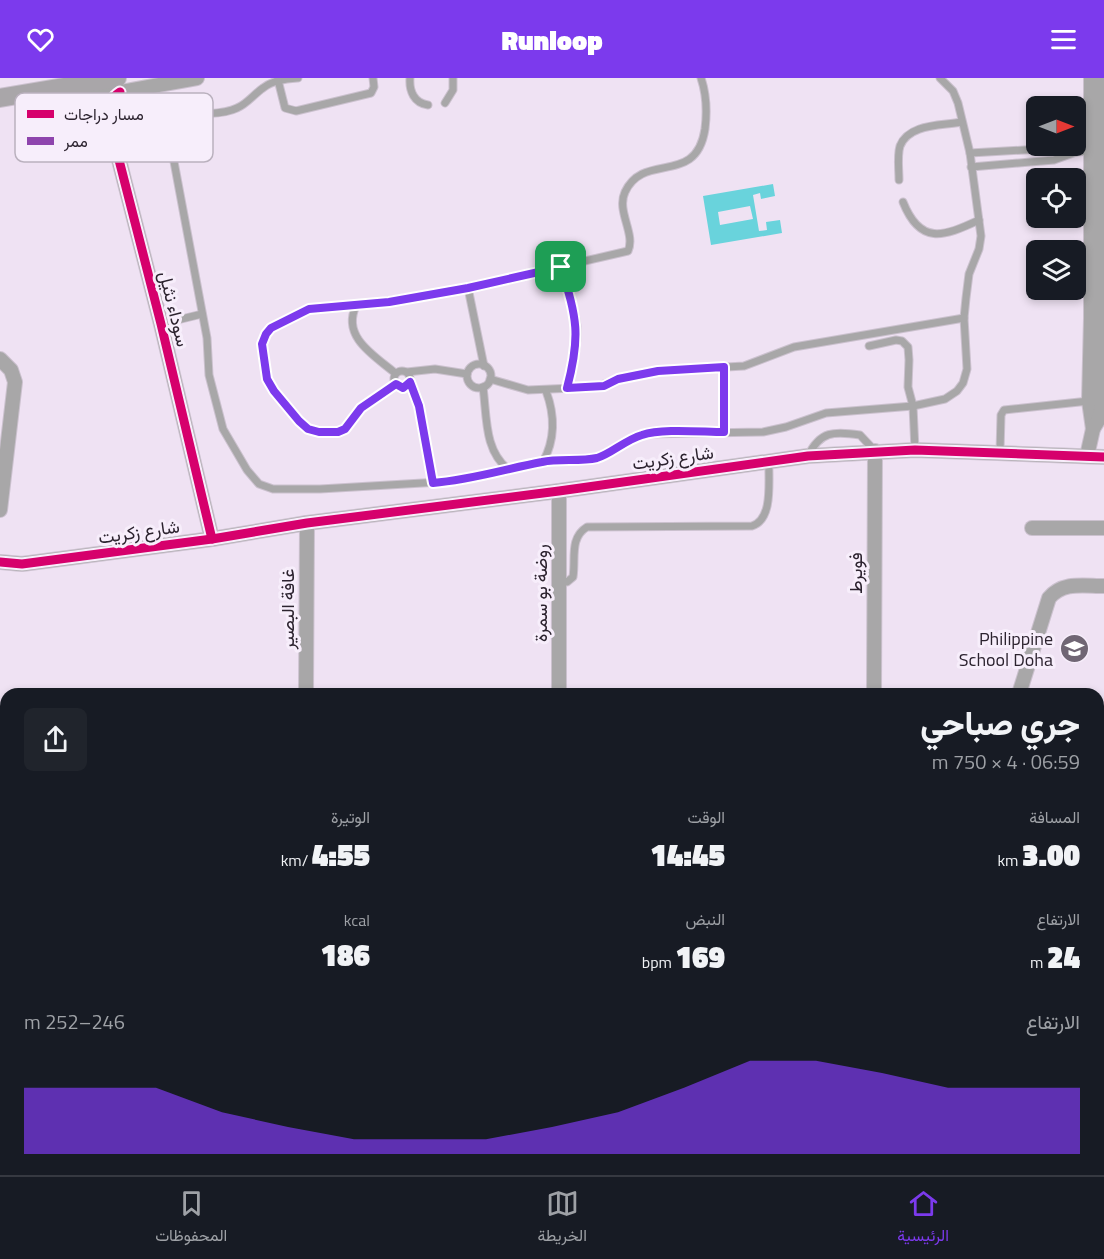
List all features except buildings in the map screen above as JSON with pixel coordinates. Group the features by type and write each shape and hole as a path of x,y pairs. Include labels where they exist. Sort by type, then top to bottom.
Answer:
{"main road":[{"path":"47,93 119,85"}],"street":[{"path":"94,93 119,85 197,78"},
{"path":"1091,78 1099,146"},
{"path":"1087,456 1093,429 1099,419 1102,406 1099,318 1099,146 1102,78"},
{"name":"سوداء نثيل","path":"120,162 213,538"},
{"path":"1093,429 1089,401 1099,318"},
{"path":"0,359 11,369 15,382 0,510"},
{"name":"شارع زكريت","path":"0,562 22,564 307,523 808,456 915,450 1104,457"},
{"name":"فويرط","path":"874,688 875,451"},
{"name":"روضة بو سمرة","path":"559,491 559,688"},
{"name":"غافة البصير","path":"306,688 307,523"},
{"path":"1032,528 1104,528"},
{"path":"1022,688 1049,598 1064,586 1104,586"}],"lane":[{"path":"213,114 237,108 264,87 278,80 298,78"},
{"path":"278,80 285,108 296,111 371,93 374,87 373,78"},
{"path":"410,78 409,86 415,99 421,104 428,105"},
{"path":"445,103 453,90 453,78"},
{"path":"396,384 361,408 345,429 328,433 308,429 274,391 267,379 262,344 271,328 309,309 356,306 468,288 628,251 630,244 622,205 628,186 634,178 646,172 679,165 699,151 706,122 701,78"},
{"path":"174,162 207,338 209,375 223,429 247,471 259,484 273,489 320,489 458,481 543,462 596,458 644,434 763,432 786,427 826,412 913,406 945,399 957,392 967,369 964,318 969,274 981,237 970,153 958,103 953,91 940,78"},
{"path":"899,180 901,145 908,136 914,131 935,125 961,122"},
{"path":"970,153 1026,150"},
{"path":"971,167 1054,160 1065,156"},
{"path":"903,202 911,219 922,231 937,234 951,232 979,220"},
{"path":"561,267 577,328 576,352 567,388"},
{"path":"468,288 484,366 488,369 490,379"},
{"path":"356,306 352,324 358,341 395,373"},
{"path":"161,324 202,314"},
{"path":"490,379 528,390 546,391 604,386 618,379 658,371 744,366 794,346 964,318"},
{"path":"869,346 896,340 908,347 908,387 913,406 915,450"},
{"path":"483,387 473,387 467,379 467,374 474,366 484,366"},
{"path":"724,367 724,432"},
{"path":"395,373 400,370 407,372 435,369 467,374"},
{"path":"407,372 419,406 433,483"},
{"path":"395,373 396,384 403,388 410,382"},
{"path":"490,379 483,387 490,445 500,463 509,470"},
{"path":"543,462 554,429 553,410 546,391"},
{"path":"1000,452 1001,413 1004,410 1089,401"},
{"path":"808,456 819,438 829,434 860,435 875,451"},
{"path":"559,582 567,582 573,577 575,542 580,532 587,527 752,525 760,522 767,512 769,460"}],"water":[{"path":"773,184 775,196 761,199 760,193 753,195 759,231 767,230 766,222 780,220 782,233 711,245 703,196","holes":["750,206 753,219 720,225 718,212"]}],"cycle path":[{"path":"120,162 212,539"},
{"path":"0,562 22,564 212,539 307,523 808,456 915,450 1104,457"}],"place":[{"name":"Philippine School Doha","path":"1074,649"}],"route":[{"path":"561,267 577,328 576,352 567,388 604,386 618,379 658,371 724,367 724,432 644,434 596,458 543,462 500,473 433,483 419,406 410,382 403,388 396,384 361,408 345,429 328,433 308,429 274,391 267,379 262,344 266,334 281,322 309,309 389,302 468,288 561,267"}]}
